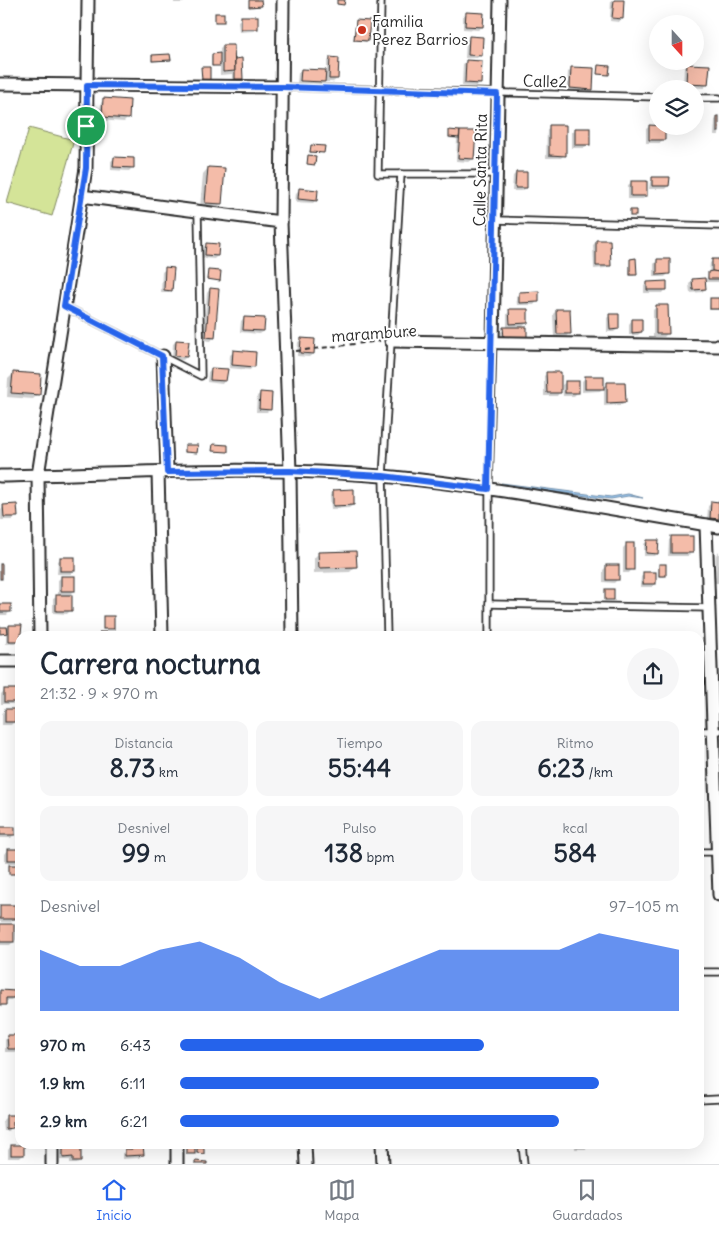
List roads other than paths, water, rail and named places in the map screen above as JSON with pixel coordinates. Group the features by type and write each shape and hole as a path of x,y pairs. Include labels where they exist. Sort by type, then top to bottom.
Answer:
{"street":[{"path":"40,631 38,475 86,168 88,0"},
{"path":"283,0 281,222 290,471 292,631"},
{"name":"Calle Santa Rita","path":"493,341 500,0"},
{"path":"0,84 282,87"},
{"path":"81,196 281,222"},
{"path":"388,340 719,346"},
{"path":"162,356 162,631"},
{"path":"0,476 290,471 383,476 488,489 719,527"},
{"path":"706,525 716,731 719,895"},
{"path":"0,661 15,661"},
{"path":"52,1149 52,1164"},
{"path":"177,1149 178,1164"},
{"path":"305,1149 306,1164"},
{"path":"382,1149 383,1164"}],"lane":[{"path":"381,0 378,174 496,174"},
{"name":"Calle2","path":"282,87 380,92 649,97"},
{"path":"704,98 719,98"},
{"path":"387,631 383,476 388,340 401,174"},
{"path":"64,306 202,376 198,212"},
{"path":"495,220 719,226"},
{"path":"489,631 488,489 493,341"},
{"path":"489,604 709,608"},
{"path":"704,852 718,852"},
{"path":"704,972 719,972"},
{"path":"704,1100 719,1099"},
{"path":"522,1149 524,1164"}],"water":[{"path":"501,483 611,497 628,494 643,498 628,496 611,499 501,485"}],"place":[{"name":"Familia Perez Barrios","path":"362,30"}]}
